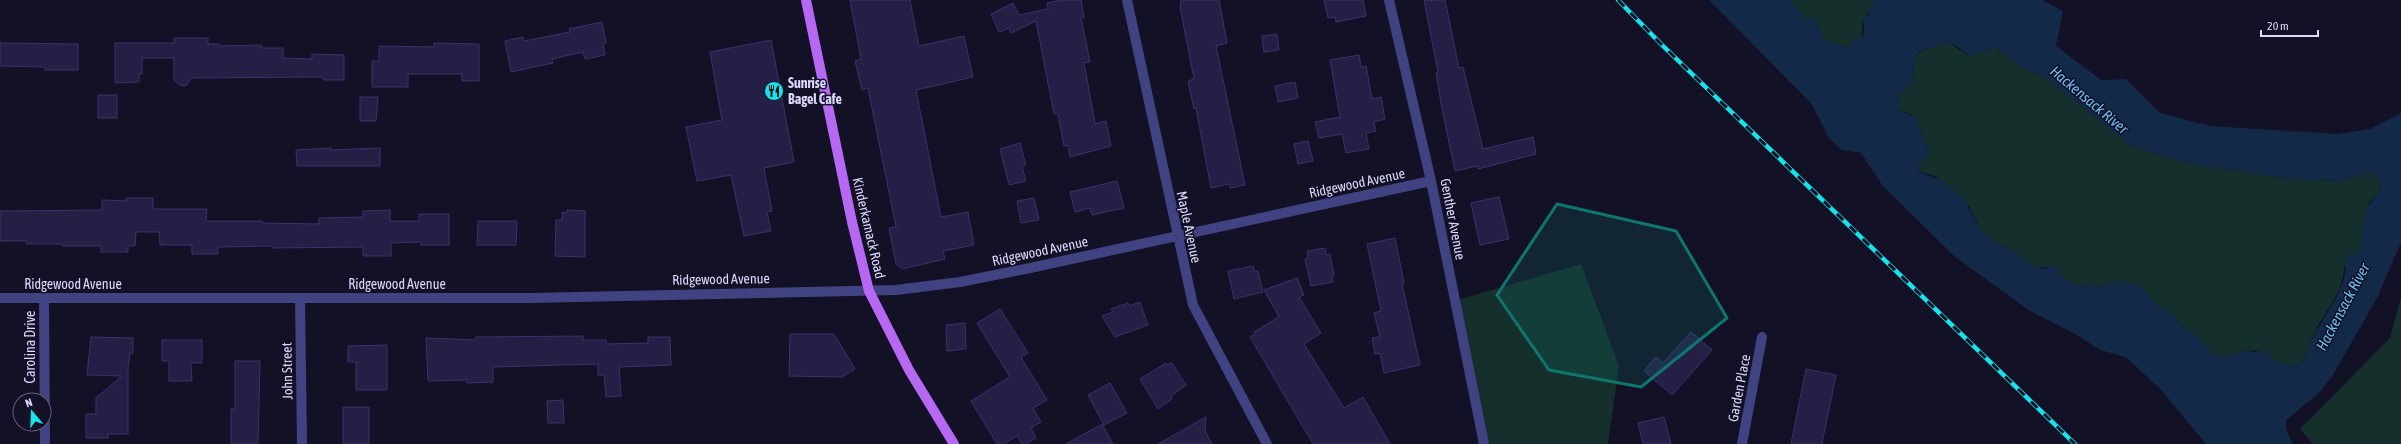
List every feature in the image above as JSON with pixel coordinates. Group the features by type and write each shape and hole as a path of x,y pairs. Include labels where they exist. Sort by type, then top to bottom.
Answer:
{"main road":[{"name":"Kinderkamack Road","path":"806,0 852,222 869,291 909,370 954,444"}],"street":[{"name":"Maple Avenue","path":"1127,0 1193,306 1267,444"},
{"name":"Genther Avenue","path":"1389,0 1431,181 1484,444"},
{"name":"Ridgewood Avenue","path":"0,298 531,298 896,290 960,282 1431,181"},
{"name":"Carolina Drive","path":"44,298 45,444"},
{"name":"John Street","path":"300,298 302,444"},
{"name":"Garden Place","path":"1742,444 1762,337"}],"highlighted area":[{"path":"1557,204 1676,231 1727,318 1641,387 1549,370 1497,295"}],"green space":[{"path":"1776,0 1875,0 1862,23 1862,39 1851,43 1850,47 1822,41 1823,36 1814,19 1811,18 1794,26 1785,22 1779,17 1776,10"},
{"path":"1948,42 1969,56 1996,47 2022,68 2043,76 2129,144 2165,157 2199,165 2292,179 2340,181 2370,172 2381,181 2380,192 2369,202 2360,252 2344,267 2343,277 2337,294 2318,325 2306,355 2298,366 2276,363 2263,351 2244,350 2225,358 2213,354 2199,338 2188,332 2170,313 2152,302 2145,290 2133,284 2119,281 2103,286 2091,284 2081,287 2061,277 2059,269 2034,266 1981,231 1969,206 1935,176 1919,172 1917,167 1929,154 1928,149 1912,115 1898,109 1898,95 1913,78 1914,59 1921,51"},
{"path":"1581,264 1619,366 1608,444 1484,444 1454,301"},
{"path":"2401,297 2401,444 2313,444 2300,429 2390,338"}],"water":[{"path":"1709,0 1776,0 1776,10 1779,17 1785,22 1794,26 1812,18 1823,36 1822,41 1850,47 1853,39 1862,39 1864,31 1863,19 1868,15 1870,7 1875,0 2042,0 2063,11 2056,46 2101,80 2126,79 2160,113 2210,126 2337,134 2370,129 2401,113 2401,242 2377,298 2333,375 2320,392 2286,420 2286,429 2293,444 2206,444 2162,391 2126,357 2100,350 2077,335 2030,311 1954,256 1882,185 1861,153 1840,149 1829,138 1811,103","holes":["1948,42 1958,47 1969,56 1996,47 2022,68 2043,76 2129,144 2165,157 2199,165 2292,179 2340,181 2370,172 2381,181 2380,192 2373,199 2365,213 2360,252 2347,256 2344,280 2335,300 2315,333 2304,359 2298,366 2276,363 2263,350 2255,352 2244,350 2225,358 2213,354 2199,338 2188,332 2170,313 2152,302 2145,290 2133,284 2119,281 2103,286 2091,284 2081,287 2061,277 2059,269 2053,265 2046,269 2034,266 1981,231 1964,199 1943,181 1919,172 1917,167 1929,154 1928,149 1916,118 1898,109 1898,95 1910,84 1913,78 1914,59 1920,51"]}],"building":[{"path":"850,0 910,0 919,46 964,36 973,77 916,90 941,217 968,212 974,245 943,251 945,259 902,269 896,264 889,228 896,227 868,88 862,90 855,61 861,59"},
{"path":"1062,0 1081,0 1084,18 1081,18 1090,62 1084,63 1095,124 1106,121 1111,146 1070,157 1068,145 1064,146 1058,114 1054,114 1036,21 1011,33 1009,28 999,32 991,14 1013,3 1019,15 1048,9 1047,3"},
{"path":"1181,0 1219,0 1227,43 1216,46 1245,185 1230,188 1229,184 1211,188 1196,108 1194,109 1188,81 1194,79 1180,7"},
{"path":"1324,0 1363,0 1366,16 1336,22 1335,17 1328,18"},
{"path":"1424,0 1445,0 1459,68 1463,67 1483,149 1533,137 1536,154 1478,169 1477,166 1455,171 1442,109 1436,73 1438,72"},
{"path":"602,22 606,43 603,44 605,55 585,59 583,52 552,59 553,63 511,72 505,41 523,37 524,41 570,32 569,29"},
{"path":"1277,34 1279,50 1264,52 1262,36"},
{"path":"174,38 208,38 208,44 219,44 219,46 261,45 262,48 283,48 283,58 312,59 312,54 344,55 344,80 323,80 323,77 191,78 186,86 179,85 174,80 174,58 142,58 142,74 139,74 139,82 115,83 115,43 174,43"},
{"path":"771,40 794,162 764,168 772,211 767,212 771,231 744,236 731,175 697,181 686,127 722,120 710,52"},
{"path":"0,43 78,44 78,70 45,70 45,67 0,66"},
{"path":"434,43 479,44 479,81 462,81 462,74 408,74 408,87 372,87 372,61 379,61 379,46 434,47"},
{"path":"1359,55 1361,67 1366,66 1372,99 1381,97 1385,119 1374,122 1376,131 1366,133 1369,149 1346,153 1342,134 1319,138 1315,122 1340,117 1330,60"},
{"path":"1295,82 1298,98 1278,102 1275,86"},
{"path":"98,95 117,95 117,118 98,118"},
{"path":"360,97 378,97 376,121 360,121"},
{"path":"1308,141 1313,161 1298,164 1294,144"},
{"path":"1020,143 1026,165 1022,166 1026,181 1009,185 1000,149"},
{"path":"331,148 331,150 380,148 380,166 297,166 296,150"},
{"path":"1117,181 1124,208 1092,215 1090,208 1075,212 1070,192"},
{"path":"1499,197 1509,239 1480,245 1471,203"},
{"path":"126,198 153,198 153,209 207,209 206,221 262,221 262,223 319,224 319,218 363,217 363,211 390,210 390,221 419,221 419,214 449,214 449,245 421,245 421,242 391,243 391,256 363,256 363,247 218,247 218,254 192,254 192,245 160,245 159,232 136,232 135,246 128,246 128,252 101,252 101,246 62,246 62,244 27,244 27,241 0,241 0,211 102,210 102,200 126,201"},
{"path":"1034,198 1039,220 1021,223 1017,201"},
{"path":"567,210 585,211 585,257 555,256 556,220 562,220 562,212 567,213"},
{"path":"478,221 517,221 516,245 477,245"},
{"path":"1395,238 1404,283 1402,284 1420,365 1384,373 1380,353 1375,354 1372,338 1380,337 1374,313 1381,311 1367,244"},
{"path":"1325,248 1326,255 1330,254 1334,276 1332,277 1333,282 1311,286 1305,259 1308,258 1307,251"},
{"path":"1253,266 1255,272 1258,271 1263,292 1234,299 1228,271"},
{"path":"1297,278 1304,295 1299,297 1321,333 1304,344 1344,408 1363,397 1390,444 1313,444 1250,337 1255,334 1254,332 1279,317 1264,290"},
{"path":"1140,302 1148,325 1115,337 1102,316 1113,312 1111,309 1128,303 1129,306"},
{"path":"1000,309 1028,353 1021,357 1047,400 1033,408 1041,422 1031,428 1036,438 1026,444 1022,444 1017,436 1004,444 997,444 971,401 1010,377 977,323"},
{"path":"965,323 966,349 947,351 946,325"},
{"path":"1691,332 1712,350 1672,395 1644,371 1656,357 1663,363"},
{"path":"790,334 834,334 855,369 842,377 789,376"},
{"path":"583,336 583,340 606,340 606,344 648,343 648,337 670,337 671,365 619,367 621,396 606,397 604,375 598,375 598,364 493,367 493,382 467,383 467,380 428,381 426,338 476,340 476,337"},
{"path":"91,337 133,338 133,353 130,353 128,368 128,434 108,434 108,438 86,438 86,414 96,414 96,398 122,376 87,375"},
{"path":"162,340 202,340 202,363 191,363 192,381 169,381 169,361 162,361"},
{"path":"387,345 387,390 356,390 356,362 348,362 348,346"},
{"path":"235,361 260,361 258,444 231,444 231,409 235,409"},
{"path":"1166,363 1167,365 1172,363 1186,385 1171,396 1172,399 1158,409 1140,379"},
{"path":"1806,369 1836,375 1822,444 1791,444"},
{"path":"1110,383 1127,413 1104,425 1088,395"},
{"path":"563,400 564,423 548,423 547,401"},
{"path":"343,407 369,407 369,444 343,444"},
{"path":"1206,417 1205,431 1212,444 1158,444"},
{"path":"1664,417 1671,444 1643,444 1638,423"},
{"path":"1102,424 1113,444 1066,444"}],"waterway":[{"name":"Hackensack River","path":"1766,0 1819,59"}],"railway":[{"path":"1618,0 1661,44 2075,444"}],"place":[{"name":"Sunrise Bagel Cafe","path":"774,91"}]}
